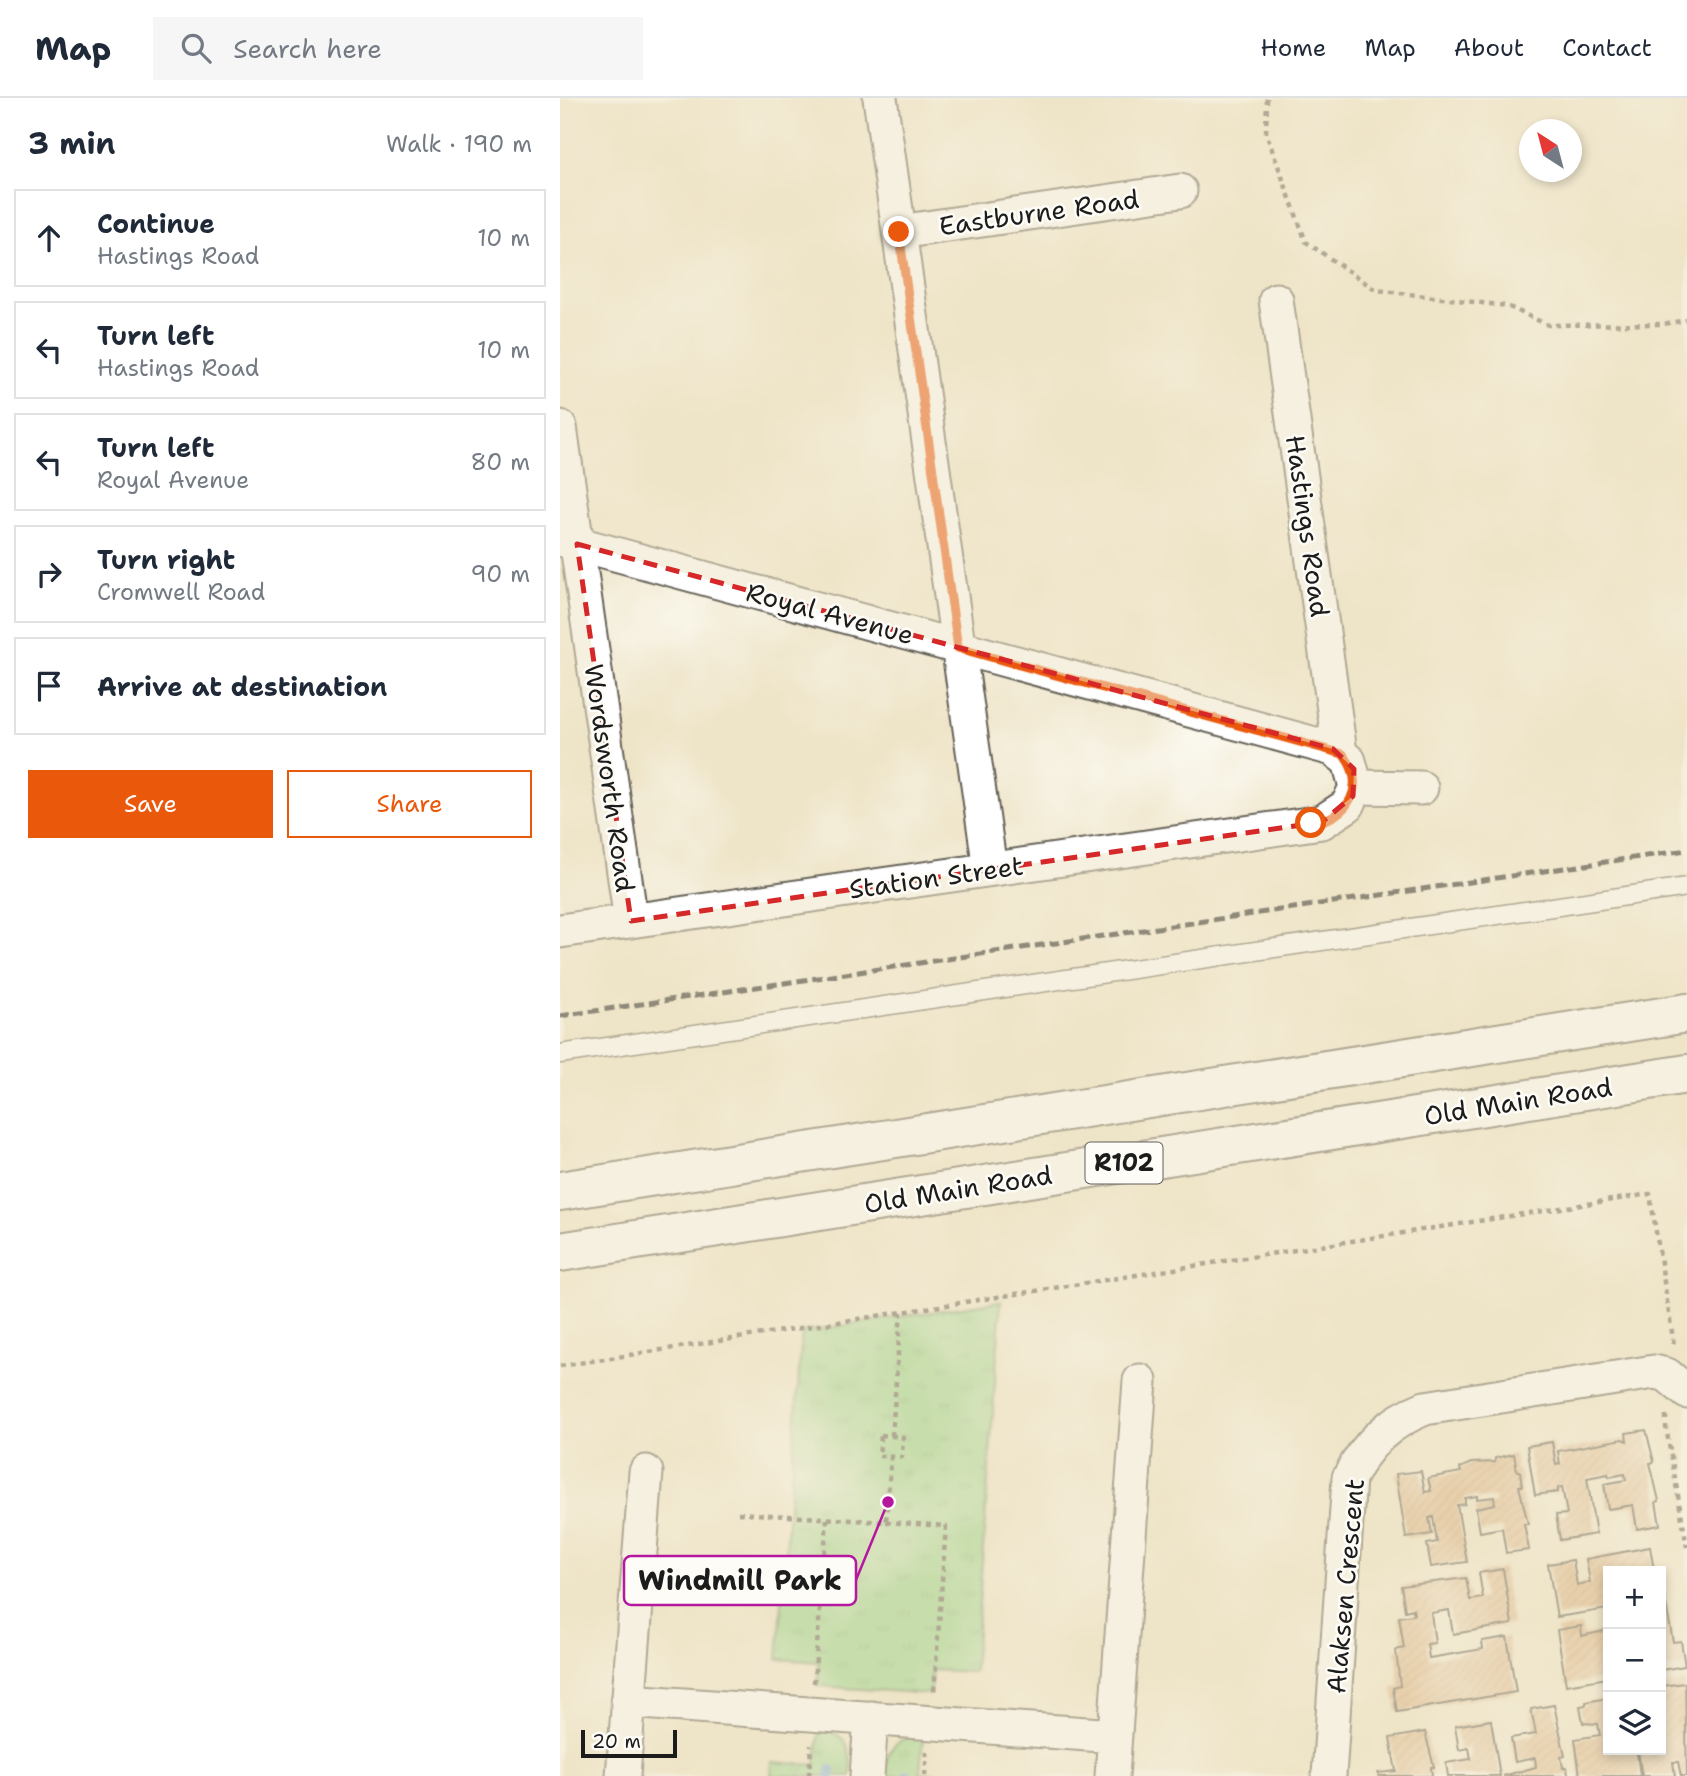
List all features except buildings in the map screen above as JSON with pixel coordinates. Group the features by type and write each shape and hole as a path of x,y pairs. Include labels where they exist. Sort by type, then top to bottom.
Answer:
{"main road":[{"name":"R102","path":"560,1191 1687,1013"},
{"name":"Old Main Road","path":"560,1252 1687,1074"}],"street":[{"path":"880,98 990,869"},
{"name":"Eastburne Road","path":"899,232 1180,191"},
{"name":"Hastings Road","path":"1276,300 1342,753 1353,769 1356,787"},
{"name":"Wordsworth Road","path":"560,427 568,542 631,921"},
{"name":"Royal Avenue","path":"568,542 1342,753"},
{"path":"1356,787 1421,788"},
{"name":"Station Street","path":"560,931 1322,822 1340,812 1356,787"},
{"name":"Alaksen Crescent","path":"1329,1776 1349,1478 1359,1458 1379,1435 1399,1418 1425,1408 1654,1372 1667,1375 1684,1388"},
{"path":"1112,1776 1140,1381"},
{"path":"623,1776 646,1472"},
{"path":"628,1701 1115,1736"},
{"path":"867,1776 871,1718"}],"lane":[{"path":"560,1054 1687,887"}],"path":[{"path":"1267,98 1266,133 1306,243 1376,290 1507,306 1548,325 1664,324 1687,320"},
{"path":"560,1366 1650,1194 1684,1388 1667,1401 1666,1427 1687,1547"},
{"path":"892,1436 901,1312"},
{"path":"881,1435 903,1437 902,1457 891,1457 879,1456 881,1435"},
{"path":"886,1522 891,1457"},
{"path":"738,1513 946,1526 933,1704"},
{"path":"813,1696 827,1519"}],"highlighted area":[{"path":"577,544 1333,749 1354,769 1353,796 1322,822 631,921"}],"green space":[{"path":"1001,1301 974,1672 932,1670 930,1694 817,1686 819,1662 778,1659 802,1332"},
{"path":"819,1730 829,1731 842,1738 849,1751 851,1776 771,1776 772,1762 816,1765"},
{"path":"913,1736 923,1737 920,1772 964,1776 884,1776 891,1750 899,1741"}],"waterway":[{"path":"830,1776 831,1770"}],"railway":[{"path":"560,1016 1687,850"}],"place":[{"name":"Windmill Park","path":"888,1502"}],"route":[{"path":"899,232 958,648 1333,749 1349,761 1356,778 1356,787 1348,805 1340,812 1322,822 1311,823"}]}
